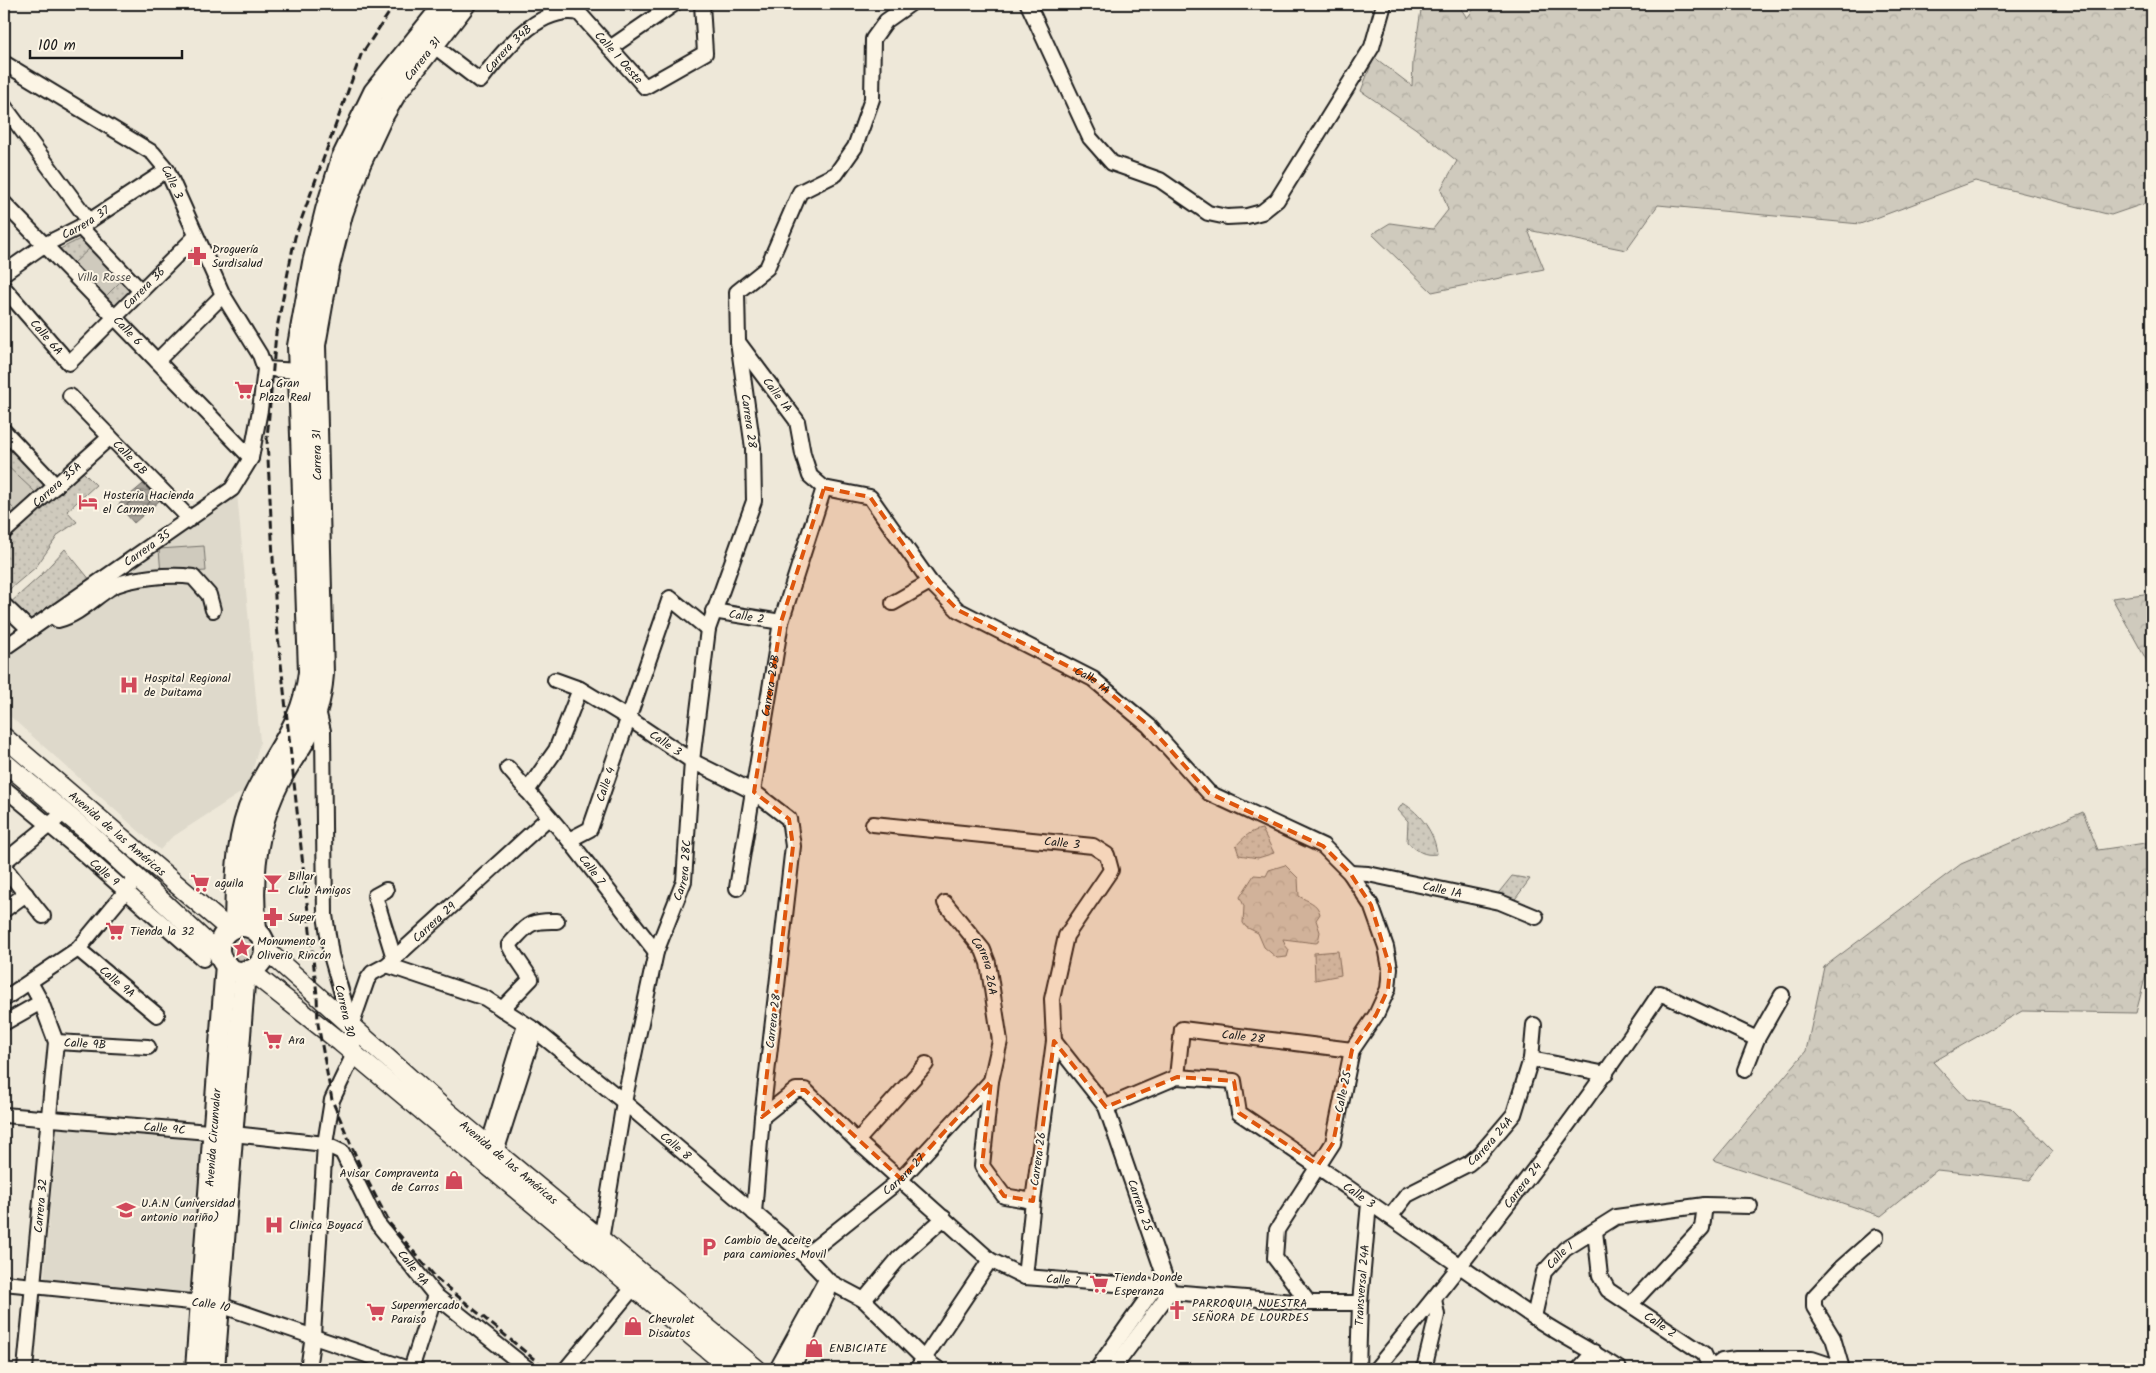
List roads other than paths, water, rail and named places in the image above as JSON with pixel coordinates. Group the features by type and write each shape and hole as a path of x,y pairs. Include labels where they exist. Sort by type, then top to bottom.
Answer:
{"highway":[{"name":"Carrera 31","path":"232,928 242,831 253,797 296,723 307,687 298,346 313,263 326,210 342,158 374,92 445,4"},
{"name":"Carrera 31","path":"256,930 253,887 260,834 278,783 302,745 318,708 323,674 315,345 329,266 342,214 360,164 382,117 396,94 465,4"},
{"path":"299,371 305,377 310,396 316,401"},
{"path":"244,926 256,930 263,938 265,949 260,962 247,971 234,970 216,959 221,942 232,928 244,926"},
{"name":"Avenida Circunvalar","path":"216,959 223,1133"},
{"name":"Avenida Circunvalar","path":"214,1369 211,1304 223,1133 247,971"},
{"name":"Avenida Circunvalar","path":"196,1369 211,1304"}],"main road":[{"name":"Avenida de las Américas","path":"4,737 232,928"},
{"name":"Avenida de las Américas","path":"6,768 89,832 138,877 216,959"},
{"name":"Avenida de las Américas","path":"265,949 579,1232 632,1288 730,1369"},
{"name":"Avenida de las Américas","path":"247,971 354,1054 493,1155"},
{"name":"Avenida de las Américas","path":"579,1232 601,1240 757,1369"}],"street":[{"path":"610,48 674,4"},
{"name":"Calle 1 Oeste","path":"569,11 579,13 645,87 705,53 702,4"},
{"name":"Carrera 28","path":"754,501 753,448 738,341 737,292 767,268 800,192 836,174 854,147 872,98 873,39 886,21 910,4"},
{"path":"1028,4 1090,138 1112,163 1160,180 1208,213 1227,217 1246,216 1262,212 1277,200 1372,47 1384,4"},
{"name":"Carrera 34B","path":"433,45 480,81 501,56 540,20 554,14 569,11"},
{"name":"Calle 3","path":"4,63 153,153 167,170 223,295 260,355 265,369"},
{"path":"4,106 85,224 141,291"},
{"name":"Carrera 37","path":"4,273 44,245 85,224 167,170"},
{"name":"Calle 6","path":"4,204 251,458"},
{"name":"Carrera 36","path":"69,363 196,236"},
{"name":"Calle 6A","path":"4,288 69,363"},
{"path":"157,361 223,295"},
{"name":"Calle 1A","path":"738,341 797,421 803,454 810,476 824,488 870,497 930,582 958,610 1093,679 1149,726 1209,793 1323,846 1350,873 1368,874 1500,902 1536,917"},
{"path":"265,369 299,371"},
{"name":"Carrera 35","path":"4,648 232,488 251,458 265,369"},
{"name":"Calle 6B","path":"70,396 190,519"},
{"path":"6,437 56,486"},
{"name":"Carrera 35A","path":"4,532 110,437"},
{"name":"Carrera 28B","path":"737,888 781,622 824,488"},
{"name":"Carrera 28C","path":"601,1240 624,1102 656,952 684,881 692,761 708,629 754,501"},
{"path":"51,615 58,620 68,618 112,587 128,580 184,576 194,577 209,595 213,610"},
{"path":"893,603 930,582"},
{"path":"628,718 670,598 708,629"},
{"path":"4,605 30,630"},
{"name":"Calle 2","path":"713,611 781,622"},
{"name":"Calle 3","path":"555,680 580,689 628,718 692,761 754,792 789,819 792,830"},
{"path":"527,791 556,750 580,689"},
{"name":"Carrera 30","path":"308,1369 313,1335 325,1144 332,1100 354,1054 351,1026 327,932 323,731 318,708"},
{"name":"Calle 4","path":"569,840 590,829 628,718"},
{"name":"Calle 7","path":"508,768 569,840 656,952"},
{"name":"Calle 9","path":"4,788 78,849 125,891 216,959"},
{"path":"4,862 65,812"},
{"name":"Carrera 29","path":"340,1042 351,1026 367,980 372,973 390,961 549,817"},
{"name":"Calle 3","path":"873,824 1092,846 1107,855 1111,870 1066,936 1052,1000 1054,1041"},
{"name":"Carrera 28","path":"754,1213 762,1117 791,865 792,830"},
{"path":"78,849 89,832"},
{"path":"4,867 43,916"},
{"name":"Calle 25","path":"1309,1303 1275,1258 1277,1230 1333,1143 1352,1050 1376,1015 1388,989 1390,968 1386,947 1371,906 1350,873"},
{"path":"4,999 78,949 138,877"},
{"path":"386,890 375,896 390,961"},
{"path":"4,910 26,894"},
{"name":"Carrera 26A","path":"945,903 983,950 988,963 1000,1041"},
{"path":"502,1009 531,979 509,945 529,924 538,920 557,921"},
{"name":"Calle 9A","path":"78,949 157,1015"},
{"name":"Calle 8","path":"390,961 485,998 530,1027 624,1102 805,1256 829,1282 864,1300 920,1364 938,1369"},
{"name":"Calle 9B","path":"30,982 42,1002 56,1042 148,1047"},
{"name":"Carrera 24","path":"1376,1369 1434,1299 1606,1074 1660,993 1756,1039"},
{"path":"1746,1070 1756,1039 1782,995"},
{"path":"4,1023 42,1002"},
{"name":"Carrera 24A","path":"1390,1217 1407,1195 1468,1164 1480,1154 1514,1114 1531,1059 1534,1025"},
{"path":"493,1155 530,1027"},
{"name":"Calle 28","path":"1177,1077 1182,1029 1352,1050"},
{"name":"Carrera 27","path":"1000,1041 991,1081 982,1166 1004,1196 1032,1201"},
{"name":"Carrera 25","path":"1054,1041 1106,1106 1170,1292"},
{"name":"Carrera 26","path":"1025,1277 1032,1201 1054,1041"},
{"name":"Carrera 32","path":"25,1369 56,1042"},
{"path":"1531,1059 1606,1074"},
{"path":"853,1137 926,1064"},
{"name":"Calle 3","path":"1106,1106 1177,1077 1234,1081 1239,1113 1318,1165 1368,1203 1534,1317 1620,1369"},
{"name":"Carrera 27","path":"805,1256 901,1179 991,1081"},
{"name":"Calle 7","path":"762,1117 796,1090 805,1090 853,1137 990,1260 1025,1277 1155,1287 1170,1292 1309,1303 1360,1303"},
{"name":"Calle 9C","path":"4,1115 223,1133 325,1144"},
{"name":"Calle 9A","path":"325,1144 342,1152 377,1223 435,1295 528,1369"},
{"name":"Transversal 24A","path":"1358,1369 1360,1303 1368,1203"},
{"path":"1631,1304 1702,1228 1705,1205 1750,1206"},
{"name":"Calle 1","path":"1534,1317 1544,1272 1565,1249 1616,1217 1705,1205"},
{"path":"864,1300 899,1258 944,1218"},
{"name":"Calle 2","path":"1595,1230 1600,1276 1608,1290 1704,1354 1711,1369 1722,1361 1736,1359 1812,1359 1842,1369"},
{"path":"1842,1369 1834,1338 1814,1307 1814,1297 1876,1237"},
{"path":"920,1364 990,1260"},
{"path":"777,1369 829,1282"},
{"path":"792,1369 829,1282"},
{"name":"Calle 10","path":"4,1283 211,1304 313,1335 409,1369"},
{"path":"1097,1369 1155,1287"},
{"path":"566,1369 632,1288"},
{"path":"1113,1369 1170,1292"},
{"path":"409,1369 435,1295"},
{"path":"1424,1369 1437,1315 1434,1299"},
{"path":"1579,1369 1594,1352"}],"water":[{"path":"143,484 159,501 134,523 118,505"}],"railway":[{"path":"395,4 361,55 295,237 276,333 267,439 276,617 317,995 318,1024 332,1100 361,1168 390,1224 437,1279 546,1369"}],"place":[{"name":"Droguería Surdisalud","path":"197,256"},
{"name":"La Gran Plaza Real","path":"244,390"},
{"name":"Hosteria Hacienda el Carmen","path":"88,502"},
{"name":"Hospital Regional de Duitama","path":"129,685"},
{"name":"aguila","path":"200,883"},
{"name":"Billar Club Amigos","path":"273,883"},
{"name":"Super","path":"273,917"},
{"name":"Tienda la 32","path":"115,931"},
{"name":"Monumento a Oliverio Rincón","path":"242,948"},
{"name":"Ara","path":"273,1040"},
{"name":"Avisar Compraventa de Carros","path":"454,1180"},
{"name":"U.A.N (universidad antonio nariño)","path":"126,1210"},
{"name":"Clinica Boyacá","path":"274,1225"},
{"name":"Cambio de aceite para camiones Movil","path":"709,1247"},
{"name":"Tienda Donde Esperanza","path":"1099,1284"},
{"name":"PARROQUIA NUESTRA SEÑORA DE LOURDES","path":"1177,1310"},
{"name":"Supermercado Paraiso","path":"376,1312"},
{"name":"Chevrolet Disautos","path":"633,1326"},
{"name":"ENBICIATE","path":"814,1348"}],"park label":[{"name":"Villa Rosse","path":"104,277"}]}
